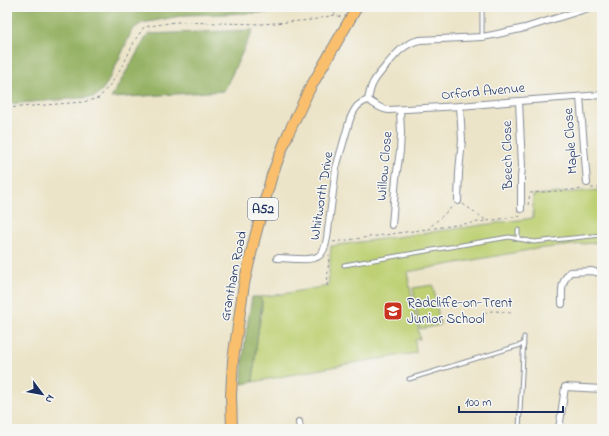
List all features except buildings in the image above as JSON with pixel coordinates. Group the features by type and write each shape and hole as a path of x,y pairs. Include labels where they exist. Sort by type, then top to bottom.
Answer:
{"highway":[{"name":"Grantham Road","path":"232,429 231,395 239,315 244,284 272,175 288,134 309,90 357,7"}],"street":[{"path":"368,100 370,90 375,79 397,53 414,41 482,37 524,28 592,7"},
{"name":"Orford Avenue","path":"368,100 385,110 400,110 602,95"},
{"name":"Maple Close","path":"580,97 587,183"},
{"name":"Whitworth Drive","path":"277,258 311,260 323,252 328,243 336,168 339,155 353,112 359,104 368,100"},
{"name":"Beech Close","path":"519,101 522,167 520,177 524,211"},
{"path":"458,201 462,140 460,106"},
{"name":"Willow Close","path":"392,225 400,151 400,110"},
{"path":"566,265 570,272"},
{"path":"562,304 564,278 570,272 592,271 602,274"},
{"path":"559,429 565,387 602,389"}],"lane":[{"path":"482,7 482,37"},
{"path":"518,230 518,239"},
{"path":"344,265 509,237 534,242 602,235"},
{"path":"519,429 524,337"},
{"path":"409,378 524,344"}],"path":[{"path":"7,108 83,102 99,98 113,81 135,40 144,27 175,22 262,24 312,20 334,15 339,7"},
{"path":"327,286 328,243 521,217 528,205 530,193 602,188"},
{"path":"427,230 458,201 487,221"},
{"path":"481,325 484,314 487,312 511,313"}],"green space":[{"path":"7,7 333,7 330,11 186,15 142,23 132,30 107,83 100,93 94,97 7,104"},
{"path":"253,30 224,91 111,98 148,34"},
{"path":"602,190 602,242 535,249 407,272 420,339 415,340 416,353 253,382 257,339 262,308 262,301 259,297 328,286 331,246 533,218 533,195"},
{"path":"433,285 440,325 420,329 413,288"},
{"path":"252,297 259,297 262,301 253,382 242,384 244,351"}],"place":[{"name":"Radcliffe-on-Trent Junior School","path":"393,311"}]}
